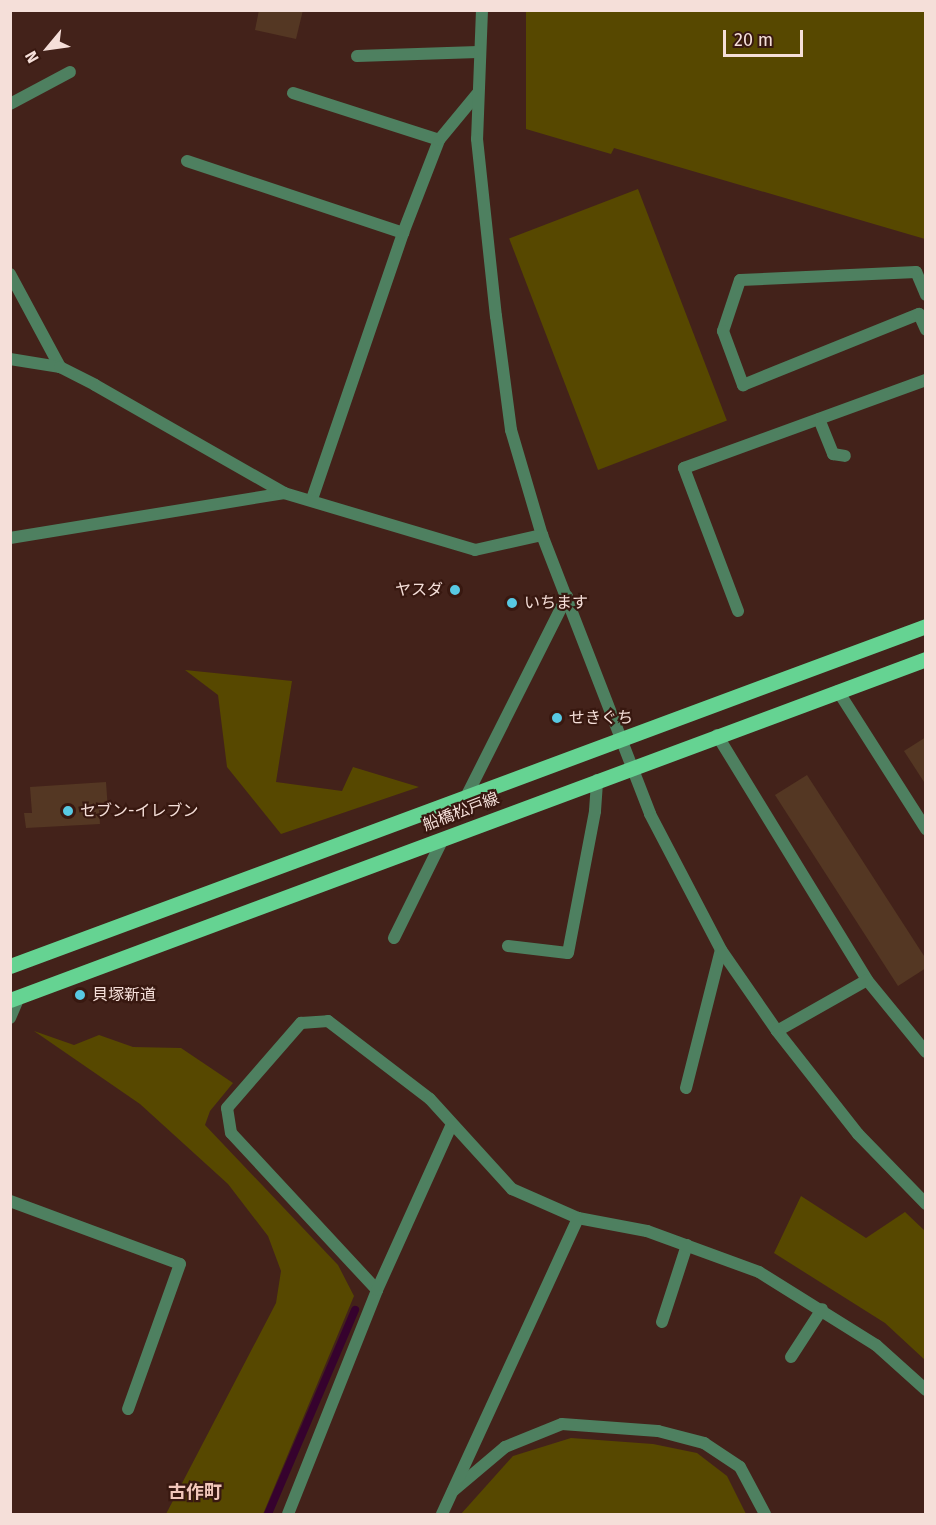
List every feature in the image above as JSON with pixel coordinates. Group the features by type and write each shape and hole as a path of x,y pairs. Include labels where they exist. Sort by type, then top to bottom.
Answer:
{"main road":[{"name":"船橋松戸線","path":"10,966 926,626"},
{"name":"船橋松戸線","path":"15,999 631,767 926,659"}],"street":[{"path":"482,10 477,94 482,184 511,430 542,535 631,767 669,853 721,950 777,1031 858,1134 926,1204"},
{"path":"357,56 478,52"},
{"path":"10,104 70,72"},
{"path":"293,93 439,140"},
{"path":"312,499 403,233 439,140 477,94"},
{"path":"187,161 403,233"},
{"path":"926,295 916,272 740,280 723,331 743,385 920,314 926,330"},
{"path":"10,274 60,368"},
{"path":"10,359 60,368 284,493 312,499 476,550 542,535"},
{"path":"738,611 684,468 926,380"},
{"path":"819,419 833,454 845,456"},
{"path":"10,538 284,493"},
{"path":"465,799 567,596"},
{"path":"838,691 926,830"},
{"path":"717,735 867,980 926,1052"},
{"path":"508,946 568,953 596,811 597,780"},
{"path":"394,938 443,838"},
{"path":"686,1088 721,950"},
{"path":"777,1031 867,980"},
{"path":"10,1018 15,999"},
{"path":"377,1290 231,1133 228,1108 301,1023 328,1021 429,1099 512,1189 578,1218 647,1231 759,1272 822,1309 876,1345 926,1390"},
{"path":"288,1515 377,1290 452,1124"},
{"path":"10,1201 180,1264 128,1409"},
{"path":"442,1515 578,1218"},
{"path":"662,1322 687,1245"},
{"path":"791,1357 822,1309"},
{"path":"453,1491 505,1447 562,1424 637,1430 704,1443 740,1467 765,1515"}],"shaded area":[{"path":"526,11 925,11 925,239 614,148 611,154 526,129"},
{"path":"638,189 727,421 598,470 509,238"},
{"path":"185,670 292,681 276,782 342,791 353,767 419,787 281,834 227,767 218,695"},
{"path":"34,1031 74,1045 99,1035 133,1047 181,1048 233,1083 210,1111 205,1125 338,1265 354,1296 263,1514 166,1514 276,1303 281,1271 268,1236 228,1184 140,1104"},
{"path":"801,1196 866,1238 905,1212 925,1231 925,1360 885,1323 774,1253"},
{"path":"571,1438 653,1444 697,1453 727,1476 746,1514 461,1514 513,1456"}],"building":[{"path":"259,10 303,10 296,39 255,30"},
{"path":"926,737 926,785 904,751"},
{"path":"807,775 926,959 926,968 898,986 775,795"},
{"path":"106,782 108,810 99,810 100,824 26,828 24,813 32,813 30,787"}],"waterway":[{"path":"268,1514 355,1310"}],"place":[{"name":"ヤスダ","path":"455,590"},
{"name":"いちます","path":"512,603"},
{"name":"せきぐち","path":"557,718"},
{"name":"セブン-イレブン","path":"68,811"},
{"name":"貝塚新道","path":"80,995"}],"district":[{"name":"古作町","path":"195,1492"}]}
